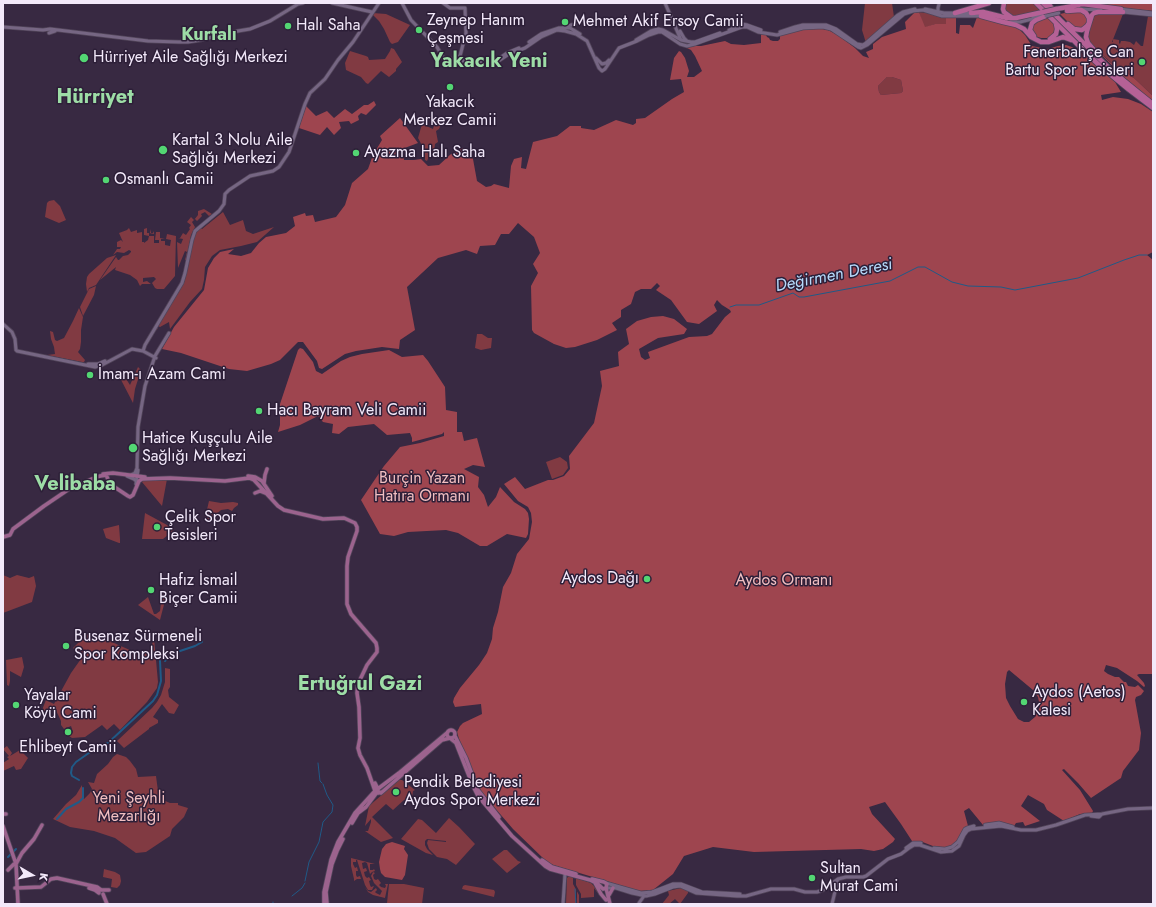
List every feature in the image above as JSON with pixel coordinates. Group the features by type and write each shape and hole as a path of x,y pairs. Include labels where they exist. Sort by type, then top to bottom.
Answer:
{"highway":[{"path":"955,14 989,3"},
{"path":"1004,3 1003,9 1006,14 1012,17 1024,17"},
{"path":"1036,3 1079,46 1120,83 1153,106"},
{"path":"1040,3 1086,51 1133,92 1153,106"},
{"path":"1043,3 1099,59 1138,92"},
{"path":"1047,3 1057,11 1094,50 1153,106"},
{"path":"1057,11 1066,3"},
{"path":"1075,3 1122,11"},
{"path":"971,13 989,13 1007,18 1024,17 1045,14 1073,5 1085,5"},
{"path":"1067,11 1081,10 1086,13 1089,18 1087,26 1082,30 1074,29 1068,24"},
{"path":"1094,50 1088,43 1086,37 1092,15 1098,12 1122,11"},
{"path":"1045,14 1030,25 1030,30 1034,37 1047,40 1055,36 1057,29 1054,21"},
{"path":"981,16 1016,25 1024,29 1031,37 1041,42 1049,42 1063,37 1079,46"}],"main road":[{"path":"3,27 87,33 148,41 179,42 201,40 254,28 270,21 298,4 303,3"},
{"path":"332,3 372,12"},
{"path":"143,350 149,336 179,286 185,273 193,236 198,228 215,215 224,205 225,194 229,190 250,176 273,171 279,166 289,152 304,104 310,93 325,79 353,42 378,3"},
{"path":"402,3 411,20 437,47 445,60 459,58 497,60 507,53 527,44 537,36 539,30 546,32 559,28 571,27"},
{"path":"443,3 450,8 466,8 466,32 462,59"},
{"path":"666,3 681,42"},
{"path":"666,3 682,36 687,41"},
{"path":"934,12 939,4 938,14"},
{"path":"1057,11 1080,6 1153,14"},
{"path":"603,67 619,48 656,32 662,32 681,42 694,42 738,25 747,25 760,30 778,33 803,25 826,25 836,29 861,45 866,44 898,15 912,9 922,8 942,16 981,16 1012,22 1020,22 1045,14"},
{"path":"1057,11 1067,11 1079,8 1122,11"},
{"path":"738,25 748,27 758,32 777,35 803,28 822,27 831,29 861,48 868,45 904,14 921,10 934,12"},
{"path":"938,14 984,14 1001,19 1013,20 1045,14"},
{"path":"826,25 830,22"},
{"path":"565,31 575,24 575,32"},
{"path":"603,67 619,46 635,40 651,31 661,30 672,35 686,46 691,46 731,31 738,25"},
{"path":"571,27 575,32 588,40 597,59 603,67"},
{"path":"462,59 469,61 497,62 509,54 525,48 540,37 557,30 575,32"},
{"path":"672,35 676,35 678,31"},
{"path":"686,46 687,41"},
{"path":"3,323 12,330 18,348 53,359 95,367 102,365 132,348 143,350 156,357"},
{"path":"121,474 132,475 135,473 138,427 142,399 149,373 156,357 169,333 156,357 146,390 141,420 136,489"},
{"path":"259,485 259,481 268,469 265,475 264,483"},
{"path":"109,482 109,476 114,473"},
{"path":"3,537 10,535 13,529 76,484 101,474 114,473 138,477 170,476 223,479 253,476 261,477 264,475"},
{"path":"74,486 102,475 106,476 109,482 128,496 133,496 139,481 142,479 161,478 225,481 249,478 254,480 278,506 284,510 323,519 340,517 346,518 354,522 358,527"},
{"path":"127,475 137,482"},
{"path":"253,476 264,483 272,497 283,508 323,517 346,517 354,520 358,527 349,562 349,602 353,614 376,640 379,646 378,654 368,666 359,684 358,692 361,707 362,739 360,748 369,767 373,782 378,790 383,791"},
{"path":"259,485 264,485 264,483"},
{"path":"255,493 261,491 268,495"},
{"path":"326,904 324,887 332,856 353,817 369,797 386,782 448,732 453,730 466,758 476,786 481,794 513,833 542,860 552,867 594,882 604,888 613,888 644,896 680,886 696,892 737,896 746,896 771,889 794,889 805,892 817,892 823,890 838,878 863,876 887,857 902,852 909,845 916,842 937,849 950,848 958,842 965,829 970,827 999,823 1021,830 1036,830 1085,815 1099,815 1128,809 1153,808"},
{"path":"448,732 447,735 456,743 478,796 512,836 545,866 550,869 641,893 652,892 673,884 681,884 691,890"},
{"path":"326,904 326,890 332,864 336,853 356,816 442,740 454,738 455,736"},
{"path":"395,776 402,774"},
{"path":"402,774 405,779"},
{"path":"373,782 379,784 386,782"},
{"path":"369,797 373,782"},
{"path":"366,807 378,790"},
{"path":"3,826 8,845"},
{"path":"8,870 34,839 42,826"},
{"path":"3,833 15,863 17,904"},
{"path":"564,904 567,873"},
{"path":"832,904 838,878"},
{"path":"16,888 39,890 57,879 102,892 106,904"},
{"path":"594,882 601,894 608,901"},
{"path":"605,883 607,885 604,888 608,901"},
{"path":"608,901 613,888"},
{"path":"639,903 644,896"}],"green space":[{"path":"865,3 892,3 894,17 866,43 862,30"},
{"path":"1005,3 1033,3 1039,9 1037,12 1012,16 1005,12"},
{"path":"1091,3 1153,3 1153,11 1131,9"},
{"path":"1073,11 1082,11 1088,19 1086,26 1079,29 1072,26 1060,14"},
{"path":"919,12 946,18 946,24 935,24 924,28"},
{"name":"Aydos Ormanı","path":"919,12 925,27 935,24 946,24 946,18 956,18 956,33 959,34 960,25 970,25 973,28 977,17 1015,27 1025,35 1032,46 1047,49 1066,45 1072,47 1078,50 1115,82 1121,92 1101,95 1102,100 1113,97 1128,99 1141,104 1153,112 1153,252 1147,255 1153,260 1153,674 1137,675 1144,683 1144,687 1117,668 1106,665 1104,671 1115,677 1119,677 1126,682 1128,686 1135,687 1138,685 1144,691 1141,695 1136,697 1135,700 1141,733 1139,750 1123,771 1121,778 1091,798 1064,769 1062,770 1080,790 1093,811 1092,813 1080,814 1064,821 1047,810 1044,804 1028,795 1021,806 1040,821 1025,826 1023,822 1016,823 1014,826 1003,823 983,825 969,808 964,811 968,826 957,842 948,848 938,848 920,841 912,841 885,802 869,807 872,814 895,839 883,849 874,851 861,849 754,852 713,847 684,856 673,874 653,890 639,891 553,865 546,861 513,829 482,793 457,732 463,723 482,714 481,704 455,707 453,702 460,688 487,653 492,639 493,628 503,587 511,573 517,554 529,539 532,522 531,513 528,507 518,501 504,484 515,477 525,489 548,480 553,480 564,476 570,469 569,456 594,423 602,386 600,371 619,366 618,352 629,344 626,329 637,321 651,317 663,316 674,319 687,329 684,334 658,338 639,349 641,357 645,360 650,358 648,352 689,337 707,336 712,334 725,317 731,312 730,310 717,300 714,305 717,311 699,324 687,322 671,300 656,290 660,286 657,283 651,289 641,289 635,292 631,304 621,310 621,317 612,323 617,330 597,340 575,347 566,348 554,344 534,333 532,330 531,286 538,273 533,264 540,253 534,237 518,223 509,234 501,234 495,245 480,246 477,254 466,250 438,258 407,287 415,330 400,340 399,349 382,347 356,351 345,354 322,369 319,368 317,361 303,342 298,342 280,360 247,371 229,369 181,353 162,349 174,327 204,290 208,268 220,252 234,249 228,254 241,256 251,253 266,237 286,233 295,226 293,217 305,213 306,216 313,215 315,222 336,217 345,205 352,183 368,169 373,155 382,140 380,136 400,118 418,143 402,149 404,160 421,159 428,166 439,165 451,154 463,148 473,159 477,181 486,187 494,184 509,188 511,166 514,159 522,157 521,168 526,169 533,142 557,136 570,126 581,126 581,128 594,130 616,120 633,125 636,123 636,119 645,118 684,92 681,79 670,80 674,58 679,51 685,58 689,71 687,77 694,77 702,71 695,56 691,50 687,48 688,46 701,46 725,41 731,44 744,45 761,43 761,34 766,35 770,40 778,41 780,39 780,35 804,28 817,28 828,30 838,35 863,56 869,58 866,52 873,49 873,44 882,37 906,29 905,22 914,13","holes":["887,77 901,80 903,91 901,93 881,95 878,86","1009,670 1033,690 1038,697 1040,707 1035,717 1029,722 1024,722 1018,719 1006,698 1005,684 1007,672"]},
{"path":"1101,12 1123,14 1113,39 1119,40 1120,44 1121,41 1125,41 1134,45 1136,41 1143,46 1148,16 1153,17 1153,96 1124,69 1121,71 1090,44 1088,40 1095,14"},
{"path":"372,14 386,14 410,25 398,42 392,44 379,21"},
{"path":"1048,17 1055,25 1056,33 1048,38 1035,36 1031,26 1033,23"},
{"path":"1090,44 1120,71 1124,69 1134,78 1153,96 1153,101 1124,77"},
{"path":"391,48 394,49 402,62 396,71 389,77 381,71 368,84 361,77 346,70 345,63 350,51 366,56 369,60 385,59"},
{"path":"887,77 901,80 903,91 901,93 881,95 878,86"},
{"path":"374,101 376,105 366,115 361,113 358,116 359,120 351,124 349,121 339,122 341,128 334,135 327,127 320,135 299,128 306,106 316,116 327,111 334,118 345,109 352,114 364,105 368,105"},
{"path":"435,122 442,122 439,129 436,131 438,142 435,144 434,152 431,152 427,161 425,160 425,151 418,138 422,124 433,129"},
{"path":"54,200 60,206 66,220 59,223 45,217 47,203"},
{"path":"204,209 212,214 209,216 205,212 201,214 202,216 197,221 195,219 194,220 198,215 198,211"},
{"path":"223,212 230,225 243,220 246,231 253,234 274,227 257,242 220,250 212,256 205,267 202,289 190,302 170,329 169,322 160,327 158,326 157,330 155,330 184,282 196,231 201,228 202,229"},
{"path":"191,217 194,220 192,222 195,227 191,235 186,260 187,252 185,251 178,268 177,242 181,244 183,239 178,238 180,238 183,233 186,235 190,229 189,228 191,225 187,222"},
{"path":"129,228 131,232 137,230 137,233 142,232 142,242 144,243 148,240 149,236 154,236 154,243 159,243 159,240 155,240 156,232 160,232 160,238 165,239 161,239 161,241 165,241 165,245 170,246 171,240 166,239 167,234 176,236 175,276 164,289 155,288 152,283 156,279 154,277 143,278 143,282 147,281 151,284 142,284 140,286 137,280 130,275 115,270 116,267 100,280 116,257 119,260 131,252 129,250 124,253 117,252 113,255 117,249 120,249 121,247 117,247 117,242 121,240 123,242 119,233"},
{"path":"147,228 147,233 149,233 149,236 144,235 144,229"},
{"path":"116,255 96,285 89,288 87,292 86,284 89,274 107,258"},
{"path":"96,286 94,295 83,316 80,307 89,289"},
{"path":"79,308 83,317 80,349 78,352 85,360 84,362 47,355 55,354 50,331 53,332 55,340 57,341 64,338"},
{"path":"477,334 482,334 488,338 492,338 491,348 481,350 475,348"},
{"name":"Burçin Yazan Hatıra Ormanı","path":"300,348 303,349 313,362 316,371 322,374 341,361 362,354 389,350 402,357 423,355 445,387 446,410 457,412 457,432 462,432 464,441 477,438 485,467 473,465 464,469 479,477 478,487 484,495 488,507 496,497 500,487 514,502 525,509 528,513 529,519 528,534 526,538 507,534 487,546 480,546 458,533 446,530 408,532 394,536 380,534 361,500 384,466 400,447 444,436 444,432 442,434 412,442 410,433 387,435 374,424 348,427 339,434 332,433 333,424 323,422 318,416 300,425 278,432 280,425 280,404 298,350"},
{"path":"138,367 141,370 135,389 133,403 118,374 121,371 130,385"},
{"path":"560,457 567,462 568,468 563,475 552,479 546,462"},
{"path":"167,479 162,506 142,482 143,480 155,481"},
{"path":"209,501 221,503 233,502 238,503 238,505 232,511 228,509 221,510 210,520 205,518"},
{"name":"Çelik Spor Tesisleri","path":"145,513 174,530 163,539 142,539"},
{"path":"119,525 120,543 106,538 103,529"},
{"path":"3,575 10,578 17,575 29,578 34,576 36,586 32,602 3,613"},
{"path":"162,593 167,593 160,620 138,605 148,597 154,614 156,614 160,611 161,603 159,601 163,598"},
{"path":"87,634 92,639 96,635 141,655 151,651 153,640 150,637 154,638 158,682 157,688 147,702 120,730 114,724 107,730 102,725 85,737 72,738 69,736 73,732 71,726 64,729 54,706 46,713 42,710 46,700 54,704 71,673 83,656 73,648"},
{"path":"22,657 24,667 21,677 10,671 9,686 7,685 6,660"},
{"path":"165,668 170,669 170,687 168,690 169,697 179,705 174,714 169,713 162,704 153,717 158,720 158,723 149,728 124,748 117,741 157,702 165,682"},
{"path":"7,746 12,753 10,756 20,750 28,758 21,769 16,770 14,766 3,771 3,763 9,759 7,757 9,756 3,749"},
{"name":"Yeni Şeyhli Mezarlığı","path":"117,754 126,757 130,761 136,769 138,777 156,776 158,791 163,800 170,803 178,803 178,805 188,808 184,817 172,829 170,836 146,852 136,853 115,838 94,831 70,827 53,819 76,795 82,785 82,796 84,799 90,793 92,789 88,782 94,783 97,774"},
{"path":"399,780 402,780 415,790 413,791 412,797 407,798 409,801 404,800 393,810 386,804 372,817 393,838 381,842 365,831 368,831 371,822 371,819 365,826 369,806"},
{"path":"449,818 475,844 456,865 447,859 437,857 429,849 427,843 428,840 446,841 427,839 425,841 427,849 433,855 426,853 401,839 418,819 422,820 436,833"},
{"path":"392,842 405,846 404,849 408,855 405,875 402,880 385,877 381,873 379,862 382,849 386,844"},
{"path":"504,850 507,850 521,862 507,873 492,859"},
{"path":"351,858 375,864 370,864 370,870 374,869 375,871 370,874 367,863 362,863 363,869 366,868 367,871 364,872 365,876 367,878 369,877 371,880 369,881 371,887 374,886 372,890 368,890 365,885 357,860 356,862 353,862 353,864 355,868 357,867 357,877 360,876 361,879 354,881"},
{"path":"104,869 120,875 121,881 117,888 111,887 112,879 103,877"},
{"path":"373,872 375,873 373,875 374,879 378,879 381,883 379,885 381,887 385,888 385,884 388,884 385,898 373,895 368,892 365,887 371,892 376,888 377,890 375,892 380,895 382,891 374,883 371,876"},
{"path":"569,876 573,877 573,884 577,891 576,890 576,904 566,904 567,878"},
{"path":"576,878 591,883 600,896 594,888 594,897 581,898 581,894 576,885"},
{"path":"389,884 404,884 424,888 422,904 387,903"},
{"path":"465,885 494,890 494,897 462,889"},
{"path":"681,888 688,891 688,893 680,904 675,899 669,904 662,904 669,895 668,891"},
{"path":"577,891 579,895 579,904 577,904"}],"waterway":[{"name":"Değirmen Deresi","path":"730,307 736,305 759,305 793,293 799,297 804,297 890,281 918,267 925,267 952,282 968,286 1001,287 1015,290 1078,278 1124,260 1139,255 1147,255"},
{"path":"170,656 202,642"},
{"path":"165,661 168,658"},
{"path":"79,780 72,776 71,773 72,767 76,762 96,748 108,743 153,701 157,695 161,681 160,661"},
{"path":"318,763 320,781 322,783"},
{"path":"305,881 309,862 319,842 323,822 332,812 333,805 323,784"},
{"path":"57,819 66,809 83,798 83,788"},
{"path":"8,857 16,849"},
{"path":"292,896 302,888 305,883"},
{"path":"575,889 576,904"}],"place":[{"name":"Mehmet Akif Ersoy Camii","path":"565,22"},
{"name":"Halı Saha","path":"288,26"},
{"name":"Zeynep Hanım Çeşmesi","path":"419,30"},
{"name":"Hürriyet Aile Sağlığı Merkezi","path":"84,58"},
{"name":"Fenerbahçe Can Bartu Spor Tesisleri","path":"1142,62"},
{"name":"Yakacık Merkez Camii","path":"450,87"},
{"name":"Kartal 3 Nolu Aile Sağlığı Merkezi","path":"163,150"},
{"name":"Ayazma Halı Saha","path":"356,153"},
{"name":"Osmanlı Camii","path":"106,180"},
{"name":"İmam-ı Azam Cami","path":"90,375"},
{"name":"Hacı Bayram Veli Camii","path":"259,411"},
{"name":"Hatice Kuşçulu Aile Sağlığı Merkezi","path":"133,448"},
{"name":"Çelik Spor Tesisleri","path":"157,527"},
{"name":"Aydos Dağı","path":"647,579"},
{"name":"Hafız İsmail Biçer Camii","path":"151,590"},
{"name":"Busenaz Sürmeneli Spor Kompleksi","path":"66,646"},
{"name":"Aydos (Aetos) Kalesi","path":"1024,702"},
{"name":"Yayalar Köyü Cami","path":"16,705"},
{"name":"Ehlibeyt Camii","path":"68,732"},
{"name":"Pendik Belediyesi Aydos Spor Merkezi","path":"396,792"},
{"name":"Sultan Murat Cami","path":"812,878"}],"district":[{"name":"Kurfalı","path":"209,36"},
{"name":"Yakacık Yeni","path":"489,62"},
{"name":"Hürriyet","path":"95,98"},
{"name":"Velibaba","path":"75,485"},
{"name":"Ertuğrul Gazi","path":"360,685"}]}
